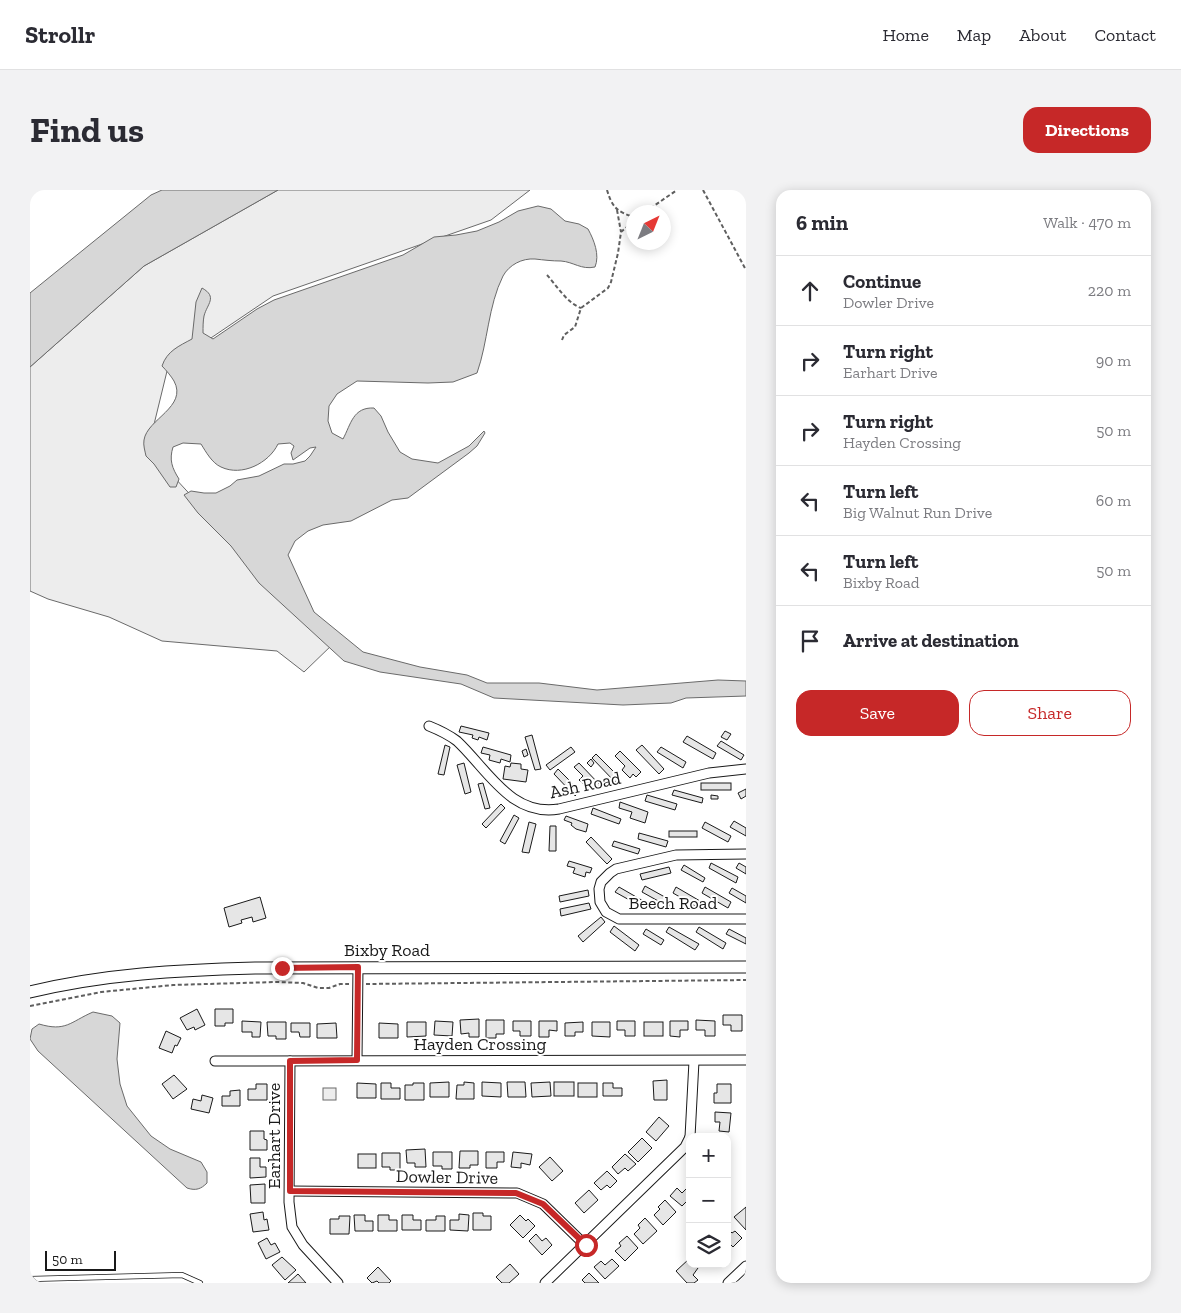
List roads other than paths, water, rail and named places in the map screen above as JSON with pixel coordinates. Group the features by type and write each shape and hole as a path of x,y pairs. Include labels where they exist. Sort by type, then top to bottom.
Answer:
{"street":[{"name":"Ash Road","path":"429,726 456,740 510,796 524,806 541,810 559,809 709,773 746,769"},
{"name":"Beech Road","path":"746,854 676,856 616,870 601,882 598,895 606,912 619,919 746,919"},
{"path":"357,1060 358,967"},
{"name":"Bixby Road","path":"30,992 104,978 170,971 246,968 746,967"},
{"name":"Hayden Crossing","path":"215,1061 746,1060"},
{"name":"Earhart Drive","path":"290,1061 290,1191 292,1227 303,1245 338,1283"},
{"path":"690,1133 694,1061"},
{"path":"545,1283 586,1245 686,1145"},
{"name":"Dowler Drive","path":"290,1191 516,1193 543,1204 586,1245"},
{"path":"728,1283 746,1266"}],"lane":[{"path":"30,1279 182,1275 200,1283"}]}
